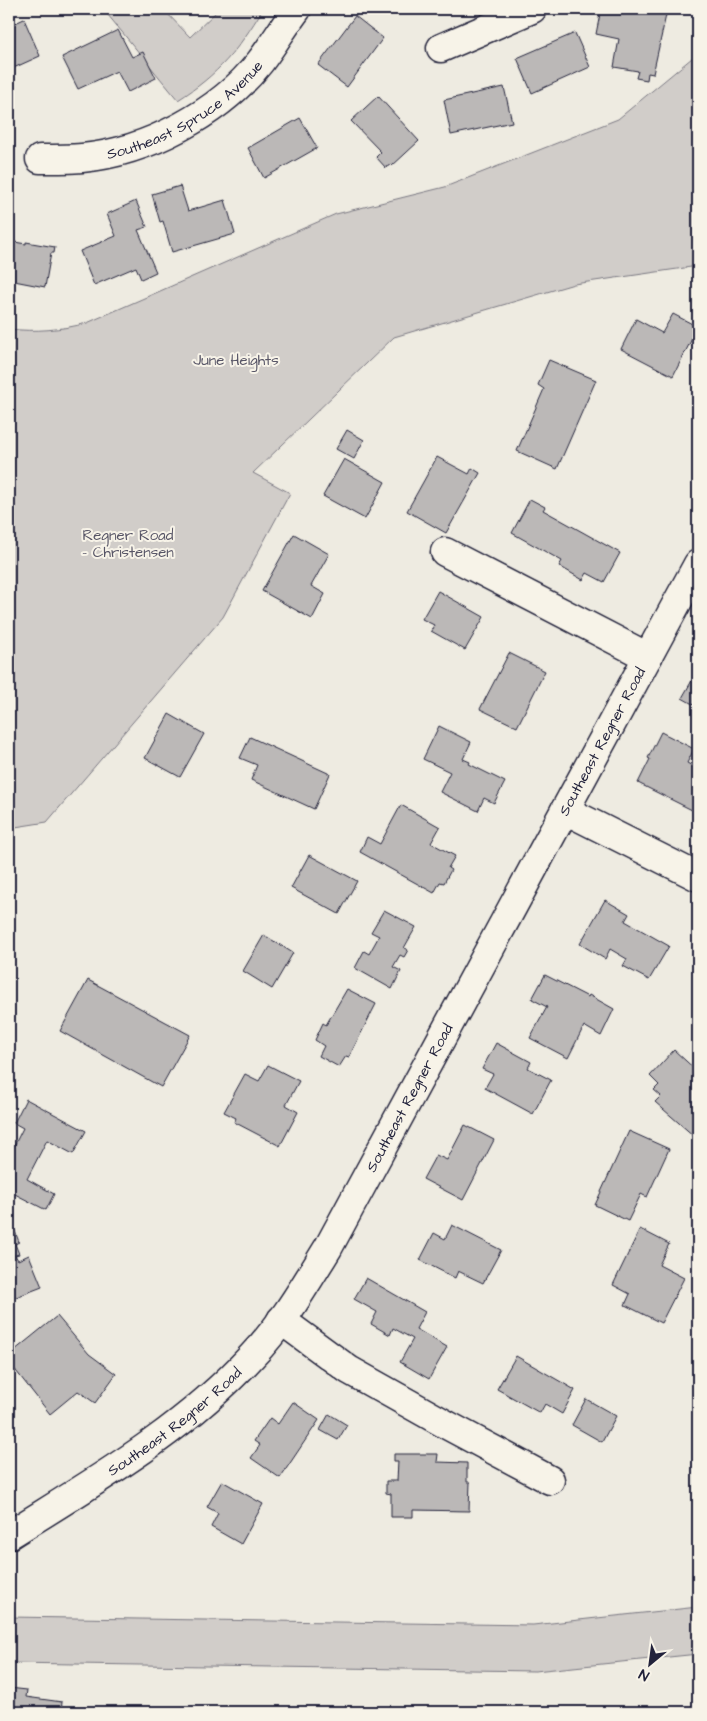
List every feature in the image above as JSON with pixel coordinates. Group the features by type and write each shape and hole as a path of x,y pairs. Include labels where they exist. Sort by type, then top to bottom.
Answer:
{"street":[{"name":"Southeast Spruce Avenue","path":"40,159 83,158 112,153 140,145 167,134 193,120 217,103 259,62 297,9"},
{"path":"440,48 532,9"},
{"path":"446,552 648,657"},
{"name":"Southeast Regner Road","path":"9,1535 141,1452 196,1410 252,1356 281,1320 328,1248 698,564"},
{"path":"565,810 698,877"},
{"path":"281,1320 349,1370 550,1480"}],"green space":[{"path":"103,9 163,9 190,37 219,9 263,9 236,49 216,71 178,100"},
{"path":"698,53 698,266 574,284 394,337 253,473 290,493 223,617 47,822 9,828 9,329 48,330 87,323 336,214 445,187 618,119"},
{"path":"698,1607 698,1654 535,1671 9,1663 9,1617 533,1625"}],"building":[{"path":"601,9 655,9 654,12 666,15 653,74 648,73 647,80 636,78 638,71 614,67 619,39 596,34"},
{"path":"355,16 383,38 347,87 318,65"},
{"path":"24,19 40,56 9,70 9,26"},
{"path":"118,30 132,57 143,52 156,78 128,92 117,71 78,89 62,57"},
{"path":"575,33 590,67 532,93 517,58"},
{"path":"504,87 512,122 451,135 444,100"},
{"path":"378,96 419,141 392,166 391,164 386,168 376,157 381,152 351,121"},
{"path":"300,118 317,148 264,178 248,148"},
{"path":"180,186 188,211 225,200 235,234 172,252 163,221 160,222 152,194"},
{"path":"136,201 147,227 138,230 156,272 141,279 136,267 94,285 80,251 116,236 107,214"},
{"path":"9,241 55,247 54,253 51,253 45,287 9,280"},
{"path":"673,314 698,327 673,376 621,349 636,319 662,333"},
{"path":"549,360 596,380 557,469 517,451 544,389 538,385"},
{"path":"347,430 364,440 354,459 336,449"},
{"path":"437,457 469,474 472,468 480,473 446,533 407,511"},
{"path":"344,459 385,482 365,519 323,496"},
{"path":"530,499 545,507 543,510 620,553 604,582 587,573 583,580 559,566 562,561 512,533"},
{"path":"294,534 329,554 311,586 325,594 312,619 262,591"},
{"path":"438,591 484,617 465,650 431,631 434,625 422,619"},
{"path":"509,653 545,671 517,727 480,709"},
{"path":"694,677 698,679 698,707 682,698"},
{"path":"169,714 204,734 180,777 145,758"},
{"path":"439,726 471,742 463,759 470,762 469,764 505,782 494,803 484,798 478,811 440,792 450,772 423,759"},
{"path":"661,732 694,749 687,763 698,769 698,813 638,783"},
{"path":"250,737 330,774 314,809 251,780 257,765 240,758"},
{"path":"401,805 440,827 431,843 455,856 448,868 451,870 444,883 440,882 434,893 360,852 367,837 380,844"},
{"path":"309,855 357,881 339,914 291,888"},
{"path":"605,900 629,914 625,921 669,946 649,980 623,966 627,959 610,949 605,959 580,944"},
{"path":"384,910 416,927 404,948 408,950 404,957 400,955 393,967 401,971 392,989 355,968 364,951 369,954 379,936 371,932"},
{"path":"264,935 293,953 272,989 243,971"},
{"path":"545,975 588,997 589,995 614,1009 601,1036 584,1026 568,1058 530,1038 547,1007 532,999"},
{"path":"88,980 190,1035 161,1087 60,1031"},
{"path":"347,989 376,1004 349,1057 346,1056 339,1067 319,1056 324,1046 315,1040 323,1023 326,1025"},
{"path":"496,1043 531,1062 528,1068 551,1080 533,1114 485,1088 493,1074 482,1069"},
{"path":"674,1050 698,1072 698,1134 695,1137 655,1102 661,1096 654,1090 659,1085 650,1076"},
{"path":"268,1065 299,1081 286,1105 298,1112 280,1146 234,1122 236,1118 224,1112 245,1074 259,1081"},
{"path":"26,1099 86,1131 73,1154 47,1140 27,1179 54,1194 46,1210 9,1191 9,1156 23,1128 14,1123"},
{"path":"465,1125 494,1140 463,1200 423,1179 436,1155 447,1160"},
{"path":"629,1131 669,1149 647,1197 641,1194 628,1221 595,1205"},
{"path":"452,1225 501,1250 483,1283 458,1271 455,1278 420,1260 434,1233 445,1239"},
{"path":"13,1226 19,1242 15,1244 19,1254 15,1255 18,1260 29,1255 42,1287 11,1299 9,1295 9,1228"},
{"path":"640,1229 669,1244 659,1265 684,1278 661,1323 625,1305 630,1294 613,1285"},
{"path":"366,1278 425,1312 416,1329 447,1347 429,1379 400,1362 413,1339 393,1328 390,1335 371,1324 377,1312 354,1299"},
{"path":"57,1316 89,1354 116,1374 95,1403 78,1391 50,1414 9,1362 9,1355"},
{"path":"516,1356 575,1390 562,1414 545,1404 540,1413 497,1389"},
{"path":"586,1399 616,1416 602,1442 572,1425"},
{"path":"293,1402 319,1420 280,1478 251,1458 260,1445 254,1441 270,1418 278,1424"},
{"path":"329,1414 347,1425 338,1440 320,1430"},
{"path":"394,1454 438,1454 437,1462 467,1463 467,1482 470,1482 469,1511 413,1510 413,1517 391,1517 391,1494 386,1493 386,1481 397,1481 398,1461 394,1461"},
{"path":"222,1481 263,1504 241,1544 211,1527 218,1513 207,1507"},
{"path":"9,1688 27,1690 26,1697 62,1702 61,1712 9,1712"}],"park label":[{"name":"June Heights","path":"236,360"},
{"name":"Regner Road - Christensen","path":"128,544"}]}
